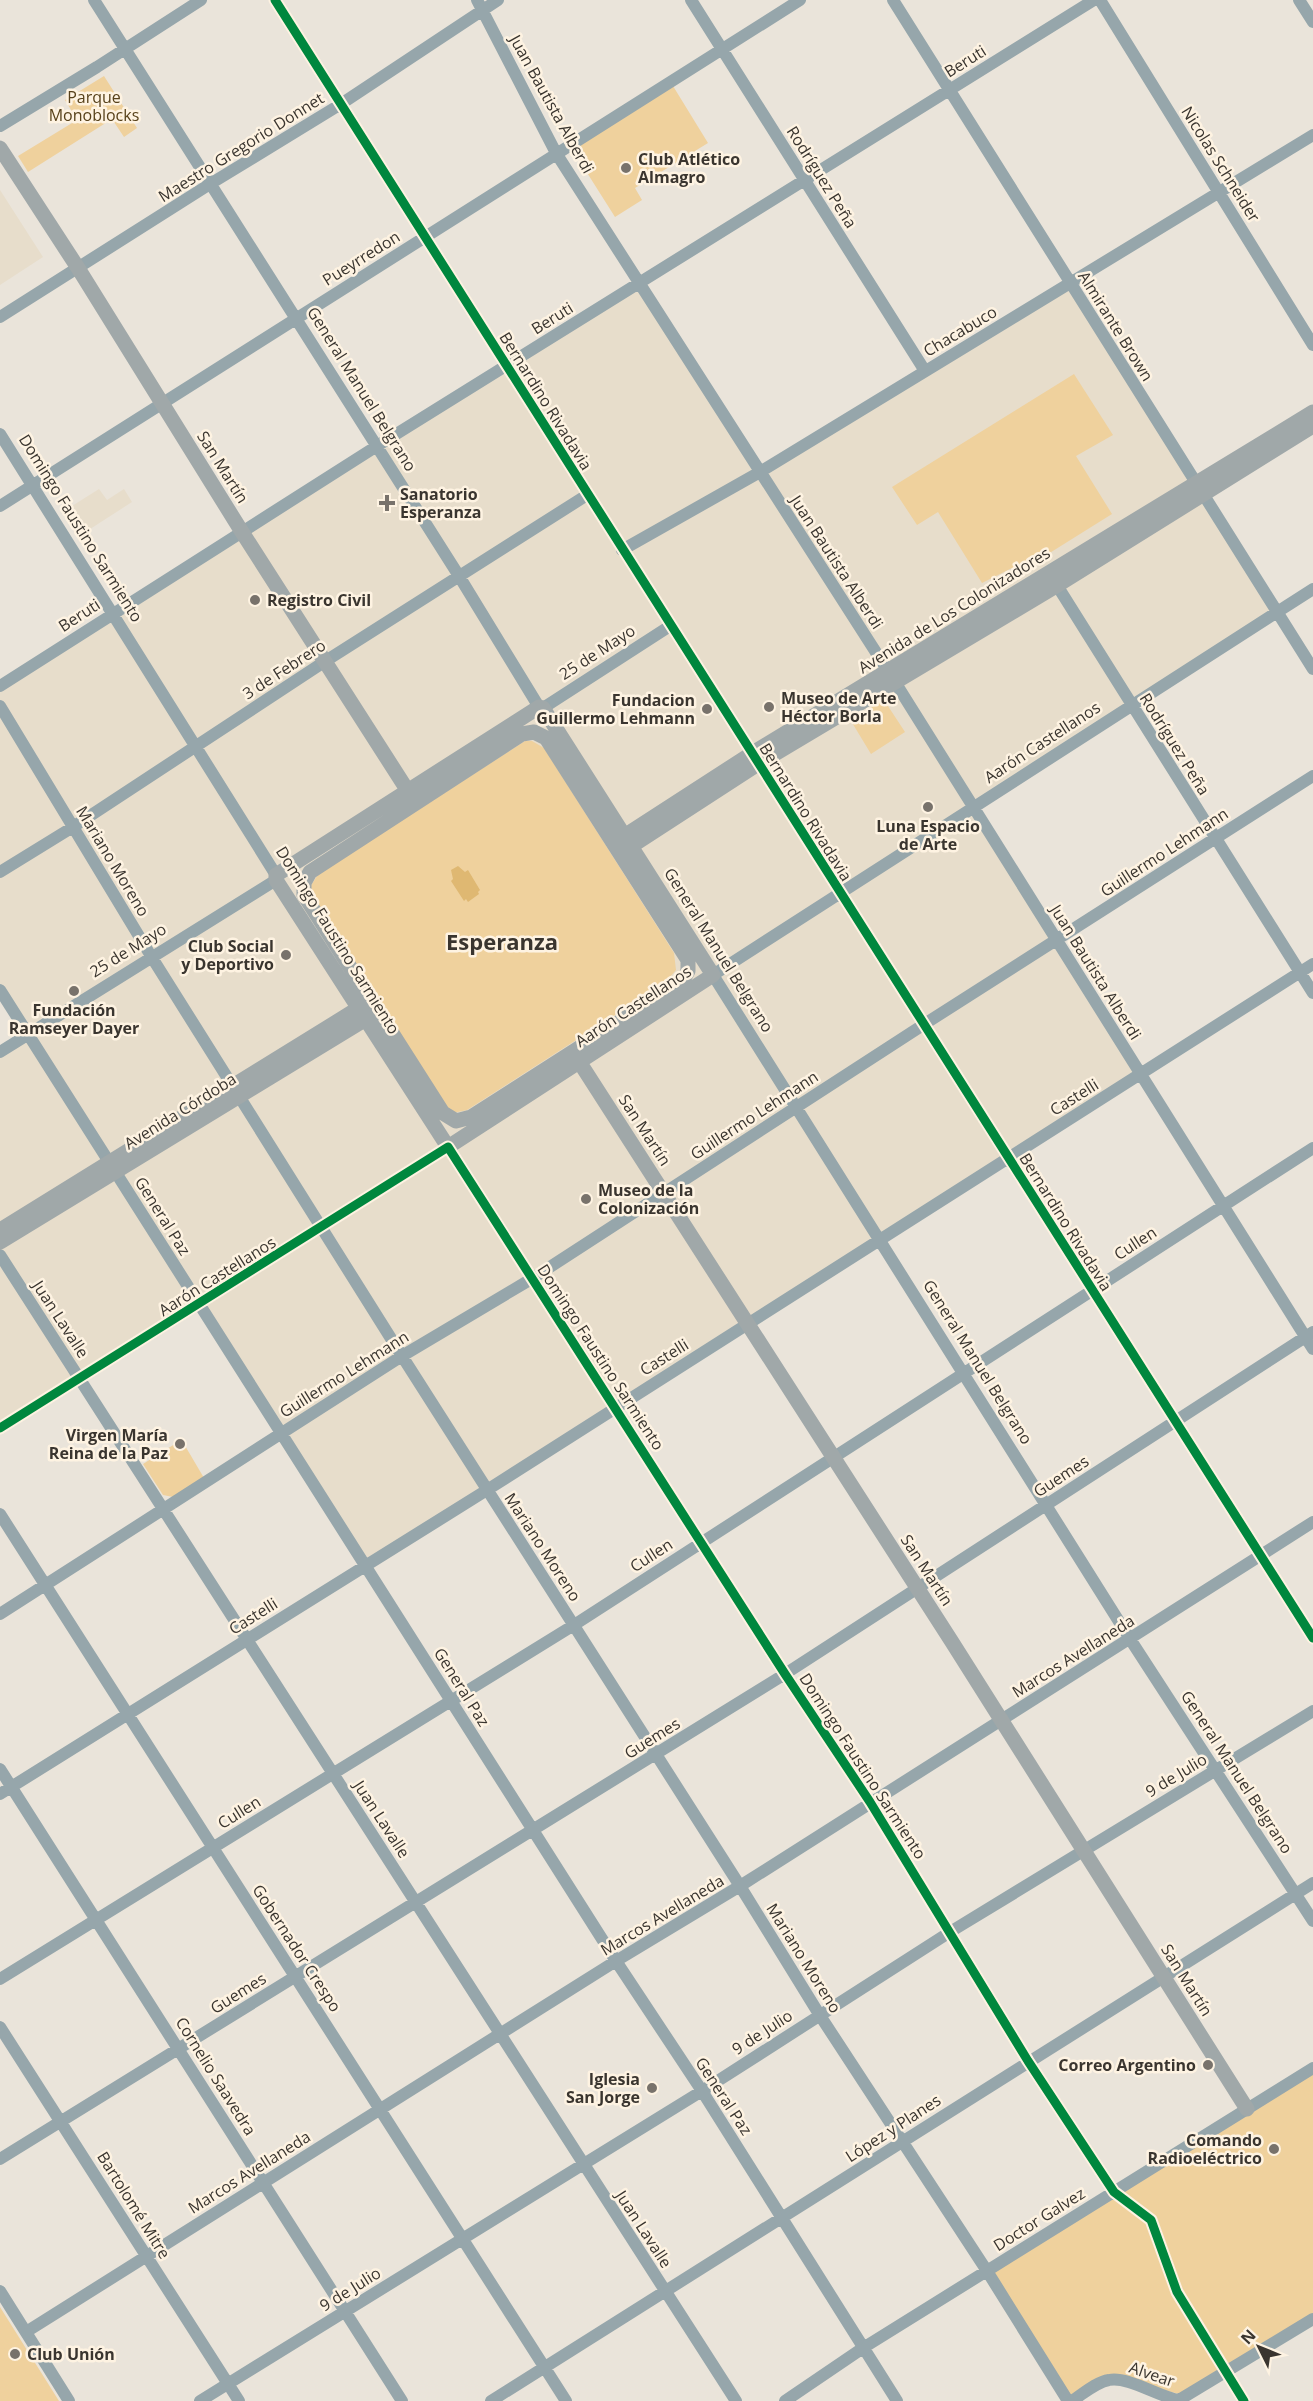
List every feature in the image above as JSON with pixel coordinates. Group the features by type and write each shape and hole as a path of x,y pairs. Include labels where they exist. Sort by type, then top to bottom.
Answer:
{"main road":[{"name":"San Martín","path":"0,148 78,268 324,662 412,797"},
{"name":"Avenida de Los Colonizadores","path":"623,844 755,759 1199,489 1313,412"},
{"name":"Avenida de Los Colonizadores","path":"1199,489 1313,426"},
{"name":"25 de Mayo","path":"310,872 412,797 541,708"},
{"name":"General Manuel Belgrano","path":"541,708 623,844 688,960 688,971 682,982"},
{"name":"25 de Mayo","path":"276,877 522,734 534,732 541,734"},
{"name":"General Manuel Belgrano","path":"541,734 623,844 713,975"},
{"name":"Domingo Faustino Sarmiento","path":"310,872 304,884 304,895 448,1147"},
{"name":"Domingo Faustino Sarmiento","path":"276,877 443,1113"},
{"name":"Aarón Castellanos","path":"443,1113 456,1121 471,1117 713,975"},
{"name":"Aarón Castellanos","path":"448,1147 682,982"},
{"name":"Avenida Córdoba","path":"0,1242 113,1167 369,1010"},
{"name":"San Martín","path":"576,1057 1084,1849 1247,2109"},
{"name":"Avenida Córdoba","path":"0,1230 113,1167"}],"street":[{"name":"General Manuel Belgrano","path":"94,0 541,708"},
{"path":"0,126 201,0"},
{"name":"Bernardino Rivadavia","path":"275,0 1313,1638"},
{"name":"Maestro Gregorio Donnet","path":"0,317 341,104 480,5 498,0"},
{"name":"Rodríguez Peña","path":"691,0 925,371"},
{"name":"Pueyrredon","path":"0,506 800,0"},
{"name":"Almirante Brown","path":"893,0 1313,669"},
{"name":"Beruti","path":"0,686 377,446 1094,0"},
{"name":"Nicolas Schneider","path":"1100,0 1313,345"},
{"path":"1299,0 1313,22"},
{"name":"Juan Bautista Alberdi","path":"480,5 556,153 892,677 1223,1205 1309,1334 1313,1349"},
{"name":"Chacabuco","path":"622,550 760,472 1313,135"},
{"name":"Domingo Faustino Sarmiento","path":"0,434 114,612 276,877"},
{"name":"3 de Febrero","path":"0,872 587,495"},
{"name":"Rodríguez Peña","path":"1053,579 1313,993"},
{"name":"Aarón Castellanos","path":"713,975 1313,589"},
{"name":"25 de Mayo","path":"541,708 670,626"},
{"name":"Mariano Moreno","path":"0,706 151,956 402,1356 819,2014 1070,2401"},
{"name":"Guillermo Lehmann","path":"0,1614 402,1356 533,1278 1313,776"},
{"name":"25 de Mayo","path":"0,1052 276,877"},
{"name":"Castelli","path":"0,1794 487,1490 1313,964"},
{"name":"General Manuel Belgrano","path":"713,975 1214,1772 1313,1921"},
{"name":"General Paz","path":"0,990 897,2401"},
{"name":"Domingo Faustino Sarmiento","path":"448,1147 870,1802 1028,2061 1114,2192 1150,2220 1178,2292 1244,2401"},
{"name":"Aarón Castellanos","path":"0,1428 448,1147"},
{"name":"Cullen","path":"0,1979 574,1625 1313,1148"},
{"name":"Juan Lavalle","path":"0,1255 736,2401"},
{"name":"Guemes","path":"0,2159 786,1674 1309,1334"},
{"name":"Gobernador Crespo","path":"0,1514 567,2401"},
{"name":"Marcos Avellaneda","path":"26,2332 616,1961 740,1886 1313,1522"},
{"name":"9 de Julio","path":"200,2401 702,2091 950,1932 1313,1711"},
{"name":"Cornelio Saavedra","path":"0,1769 402,2401"},
{"name":"López y Planes","path":"491,2401 1313,1883"},
{"name":"Bartolomé Mitre","path":"0,2027 239,2401"},
{"name":"Doctor Galvez","path":"784,2401 863,2348 1313,2068"},
{"path":"0,2291 69,2401"},
{"name":"Alvear","path":"1070,2401 1111,2379 1121,2380 1179,2400 1313,2319"}],"shaded area":[{"path":"0,190 43,257 0,285"},
{"path":"639,283 760,472 1070,284 1277,612 973,808 1141,1074 365,1566 199,1304 0,1428 0,1052 28,1034 0,989 0,686"},
{"path":"99,489 107,500 124,489 132,502 87,531 72,506"},
{"path":"458,866 465,872 468,870 480,890 479,894 468,902 466,899 464,901 451,881 453,879 451,870"}],"green space":[{"name":"Parque Monoblocks","path":"104,76 137,128 124,137 112,119 28,172 18,156 77,120 65,100"},
{"name":"Club Atlético Almagro","path":"673,86 708,143 635,188 642,200 615,217 572,149"},
{"path":"1074,374 1113,435 1076,456 1112,514 1016,574 1012,568 982,583 938,512 917,525 892,487"},
{"path":"880,702 886,703 905,732 871,754 851,721"},
{"path":"525,741 532,741 544,748 674,953 676,970 665,983 467,1110 453,1113 447,1109 310,895 310,887 319,873"},
{"path":"178,1442 184,1444 204,1478 173,1497 163,1495 143,1464"},
{"path":"1313,2068 1313,2319 1188,2396 1121,2380 1072,2401 987,2271"},
{"name":"Club Unión","path":"0,2307 59,2401 0,2401"}],"cycle path":[{"path":"275,0 1313,1638"},
{"path":"0,1428 448,1147 785,1674 870,1802 1028,2061 1114,2192 1151,2220 1177,2292 1244,2401"}],"place":[{"name":"Club Atlético Almagro","path":"626,168"},
{"name":"Sanatorio Esperanza","path":"387,503"},
{"name":"Registro Civil","path":"255,600"},
{"name":"Museo de Arte Héctor Borla","path":"769,707"},
{"name":"Fundacion Guillermo Lehmann","path":"707,709"},
{"name":"Luna Espacio de Arte","path":"928,807"},
{"name":"Club Social y Deportivo","path":"286,955"},
{"name":"Fundación Ramseyer Dayer","path":"74,991"},
{"name":"Museo de la Colonización","path":"586,1199"},
{"name":"Virgen María Reina de la Paz","path":"180,1444"},
{"name":"Correo Argentino","path":"1208,2065"},
{"name":"Iglesia San Jorge","path":"652,2088"},
{"name":"Comando Radioeléctrico","path":"1274,2149"},
{"name":"Club Unión","path":"15,2354"}],"district":[{"name":"Esperanza","path":"502,941"}]}
